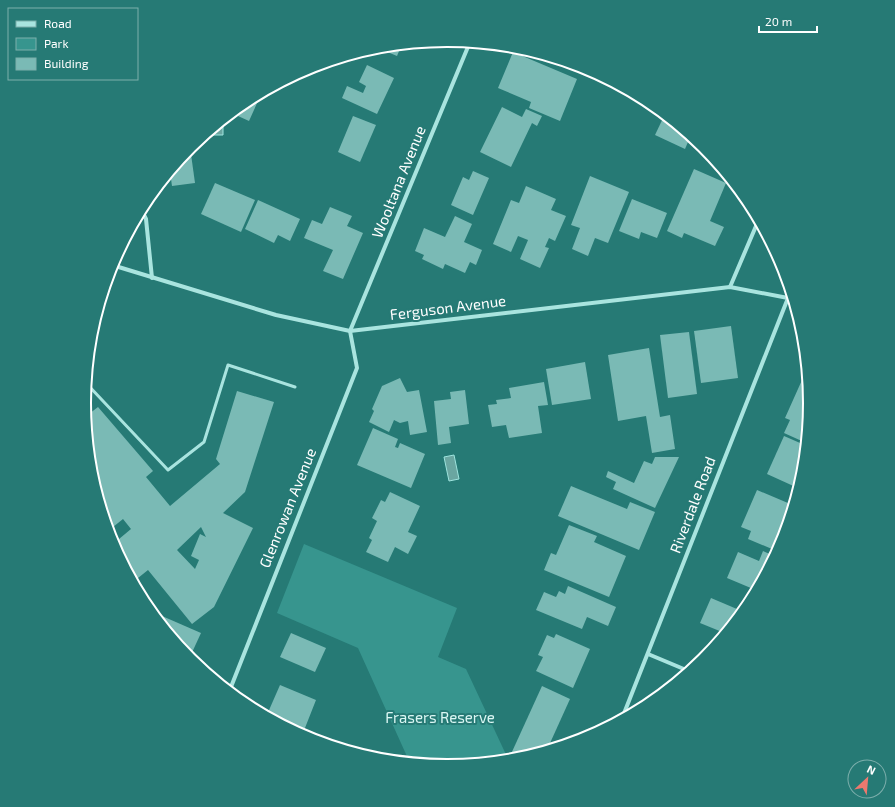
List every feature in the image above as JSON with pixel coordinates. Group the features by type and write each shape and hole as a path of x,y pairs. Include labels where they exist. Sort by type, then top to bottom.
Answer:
{"street":[{"name":"Wooltana Avenue","path":"350,331 468,48"},
{"path":"144,216 152,278"},
{"path":"730,287 756,225"},
{"name":"Ferguson Avenue","path":"118,267 276,315 350,331 730,287 788,298"},
{"name":"Riverdale Road","path":"624,713 788,298"},
{"name":"Glenrowan Avenue","path":"231,687 356,368 350,331"},
{"path":"648,654 685,670"}],"lane":[{"path":"92,389 168,470 204,442 228,365 295,387"}],"green space":[{"name":"Frasers Reserve","path":"304,544 457,608 438,657 466,669 506,755 448,760 408,758 358,648 277,613"}],"water":[{"path":"223,126 223,135 212,135"},
{"path":"454,455 459,479 449,481 444,457"}],"building":[{"path":"399,50 397,56 388,52"},
{"path":"512,53 519,54 577,79 560,121 529,108 531,102 498,88"},
{"path":"367,65 394,78 377,114 342,98 347,86 363,93 366,86 359,82"},
{"path":"258,102 249,121 238,116 249,107"},
{"path":"502,107 522,117 526,109 542,116 537,126 532,123 511,167 480,152"},
{"path":"353,116 376,125 360,162 338,152"},
{"path":"663,119 689,140 685,149 655,135"},
{"path":"191,155 195,183 172,186 171,178"},
{"path":"694,169 726,183 710,221 724,227 715,246 684,233 682,238 667,231"},
{"path":"473,171 489,178 473,215 451,205 463,177 469,180"},
{"path":"590,176 629,192 608,243 595,238 588,256 572,249 580,228 571,225"},
{"path":"215,183 255,200 241,232 201,214"},
{"path":"526,186 556,199 551,210 566,216 555,241 549,238 545,247 549,248 540,268 520,259 528,240 518,236 511,252 493,244 511,200 519,203"},
{"path":"632,199 667,213 657,238 641,232 639,239 619,231"},
{"path":"258,200 300,219 290,241 278,235 274,243 245,229"},
{"path":"330,207 352,216 347,226 363,233 343,279 323,271 333,250 304,238 312,220 322,224"},
{"path":"455,216 472,224 464,242 482,250 476,265 470,262 465,273 445,264 443,269 422,259 424,255 415,251 424,228 445,237"},
{"path":"731,326 738,378 701,383 694,331"},
{"path":"689,332 697,394 668,398 660,335"},
{"path":"649,348 660,417 670,415 675,449 652,453 646,416 618,421 608,355"},
{"path":"585,362 591,399 552,405 546,369"},
{"path":"400,378 407,392 419,390 427,432 410,435 408,421 400,423 394,420 389,432 369,422 374,411 372,409 382,386"},
{"path":"803,380 804,404 802,441 784,433 790,420 785,418"},
{"path":"544,382 548,405 538,406 542,433 509,438 506,425 492,427 488,405 497,404 496,400 511,398 509,388"},
{"path":"465,390 469,424 449,427 451,443 438,445 434,401 451,399 450,392"},
{"path":"237,391 274,402 245,492 223,513 253,528 214,607 192,624 148,570 137,579 118,540 131,529 123,519 113,527 110,518 98,473 94,450 91,412 98,407 153,471 146,477 170,506 220,464 216,459","holes":["201,527 206,537 200,534 191,556 199,560 195,569 177,550"]},
{"path":"373,428 398,439 395,447 398,448 400,443 425,454 411,488 357,465"},
{"path":"784,436 802,444 794,486 767,474"},
{"path":"655,457 679,457 655,508 613,489 616,482 606,477 608,471 634,483 644,461 652,464"},
{"path":"571,486 627,509 630,502 655,512 639,550 558,516"},
{"path":"757,490 790,504 773,549 748,539 751,531 741,527"},
{"path":"390,492 420,506 408,532 417,536 408,554 395,547 388,562 366,552 372,540 369,538 377,521 372,518 381,500 385,502"},
{"path":"569,525 597,536 594,542 626,556 609,597 544,570 551,553 556,555"},
{"path":"763,551 770,554 752,589 727,578 738,552 759,561"},
{"path":"568,586 616,607 608,626 587,617 582,629 536,610 544,592 556,597 559,591 565,594"},
{"path":"711,598 738,610 722,632 700,623"},
{"path":"162,617 201,633 192,653 179,639"},
{"path":"291,633 326,648 315,672 280,657"},
{"path":"556,634 590,649 573,688 536,671 543,657 538,655 547,635 554,638"},
{"path":"280,685 316,700 304,730 268,712"},
{"path":"542,686 570,699 549,745 511,754"}]}
